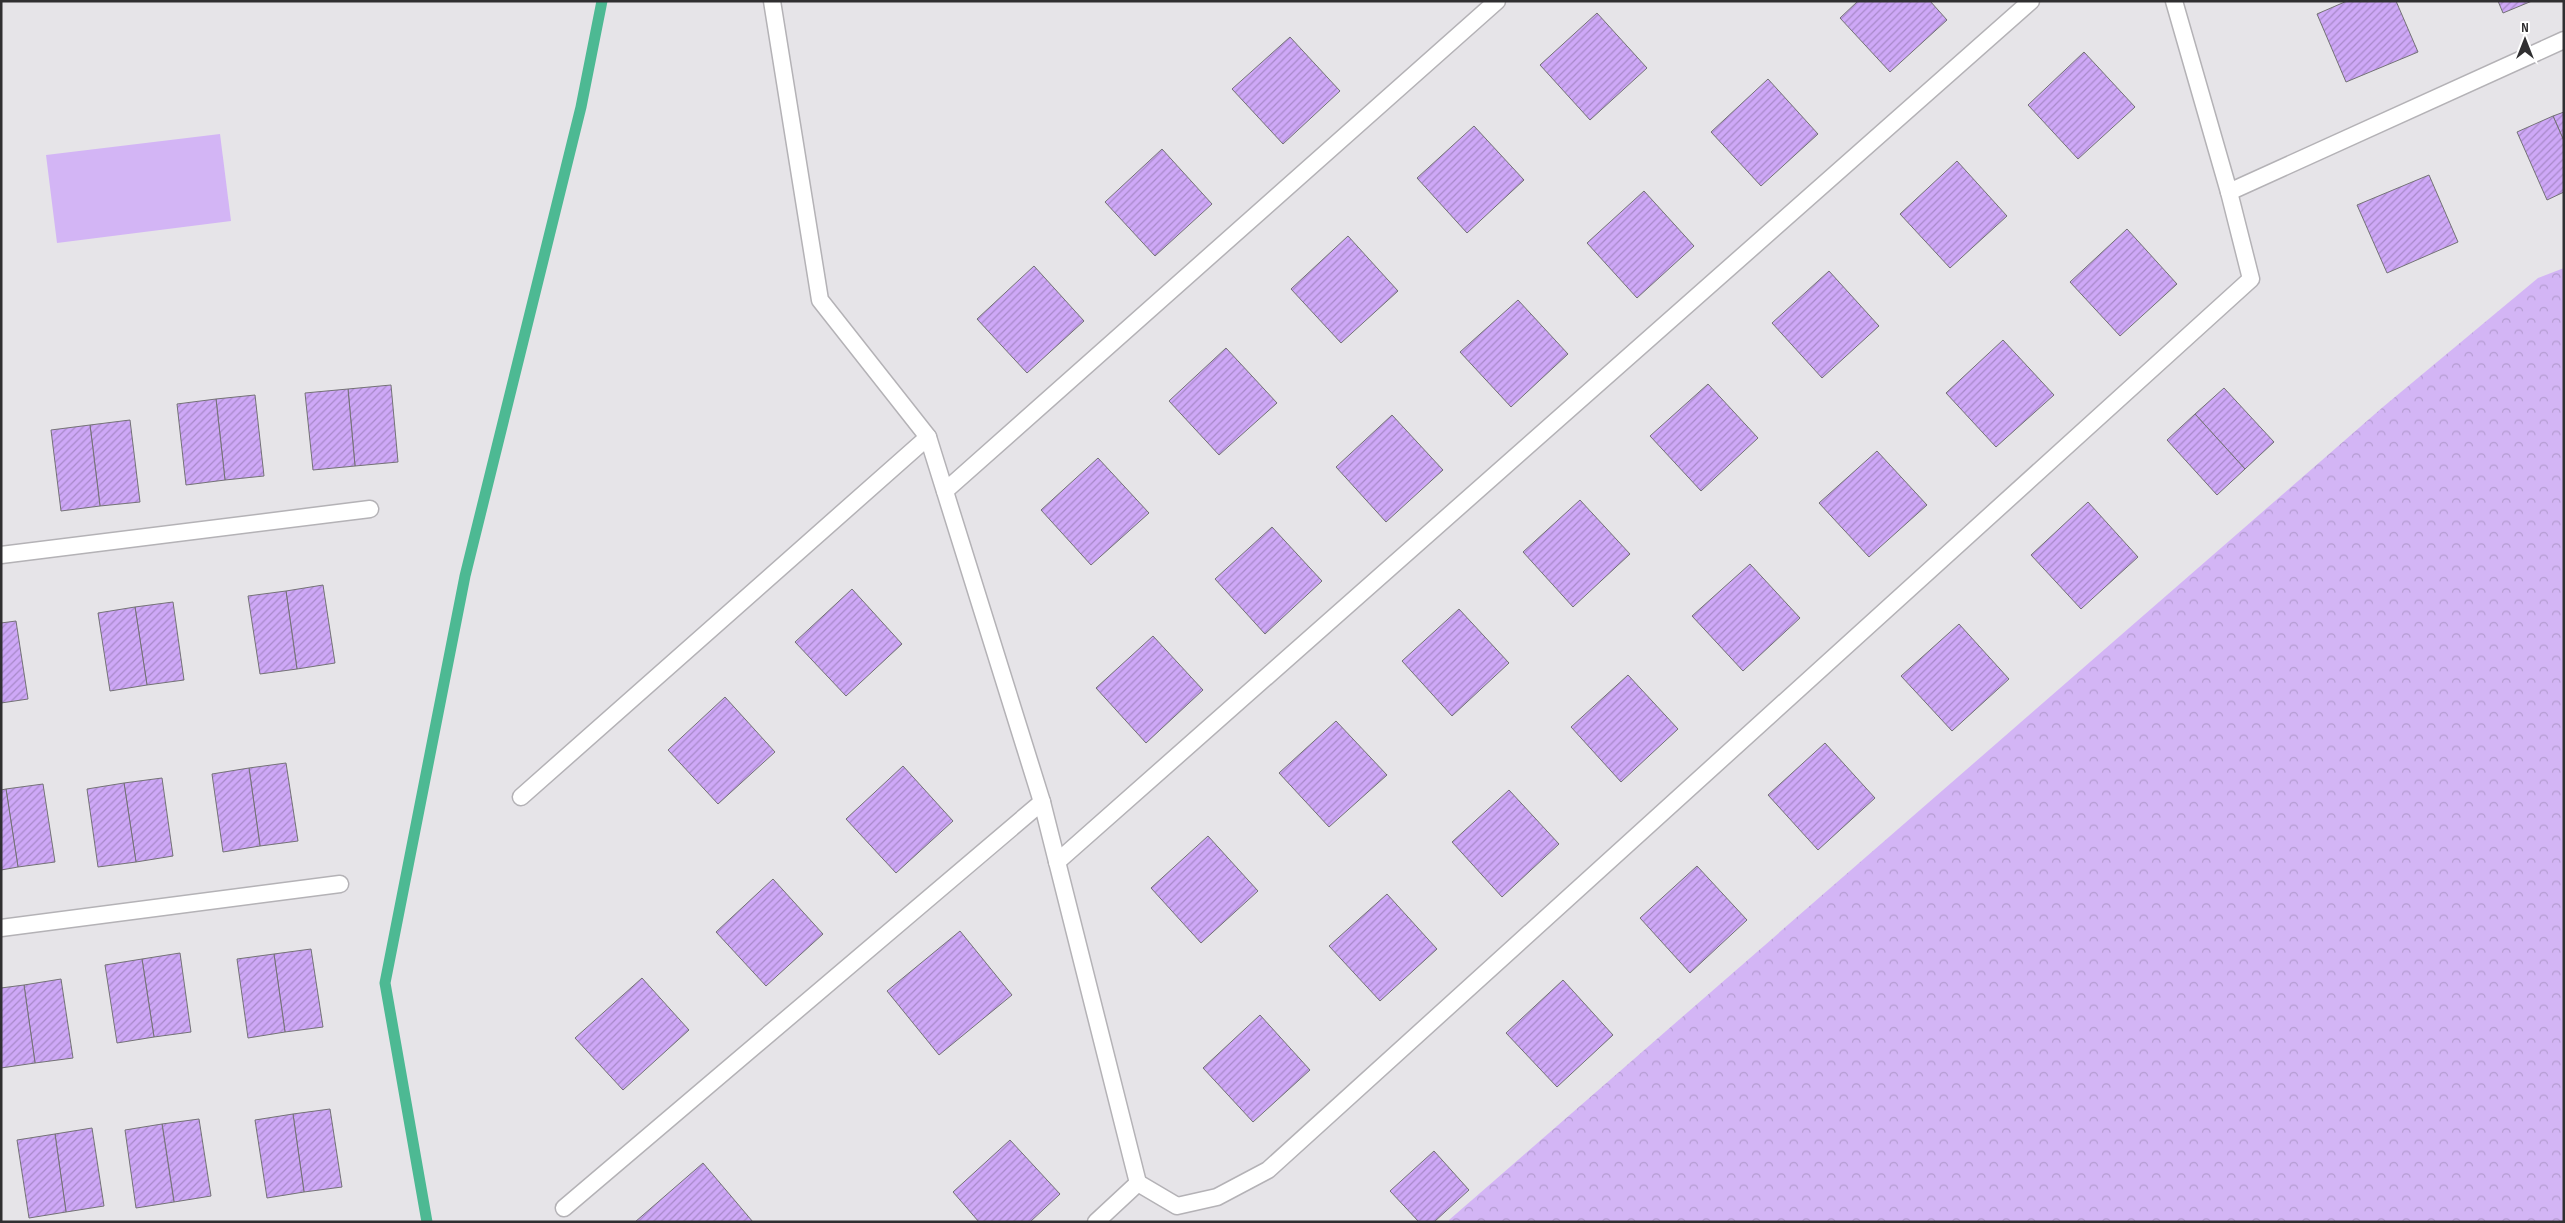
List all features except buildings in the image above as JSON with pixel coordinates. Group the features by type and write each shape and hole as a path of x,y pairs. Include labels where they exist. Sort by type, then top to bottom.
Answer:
{"lane":[{"path":"772,1 820,300 928,437 1042,802 1138,1183 1177,1206 1216,1197 1268,1170 2251,279 2229,192 2174,1"},
{"path":"945,491 1497,1"},
{"path":"1057,862 2031,1"},
{"path":"2229,192 2564,40"},
{"path":"521,798 928,437"},
{"path":"1,555 370,510"},
{"path":"564,1208 1042,802"},
{"path":"1,928 340,884"},
{"path":"1096,1222 1138,1183"}],"green space":[{"path":"220,134 231,221 57,243 46,155"},
{"path":"2564,268 2564,1222 1449,1222 1449,1220 2383,407 2538,278"}],"waterway":[{"path":"427,1222 385,983 465,576 581,107 602,1"}]}
